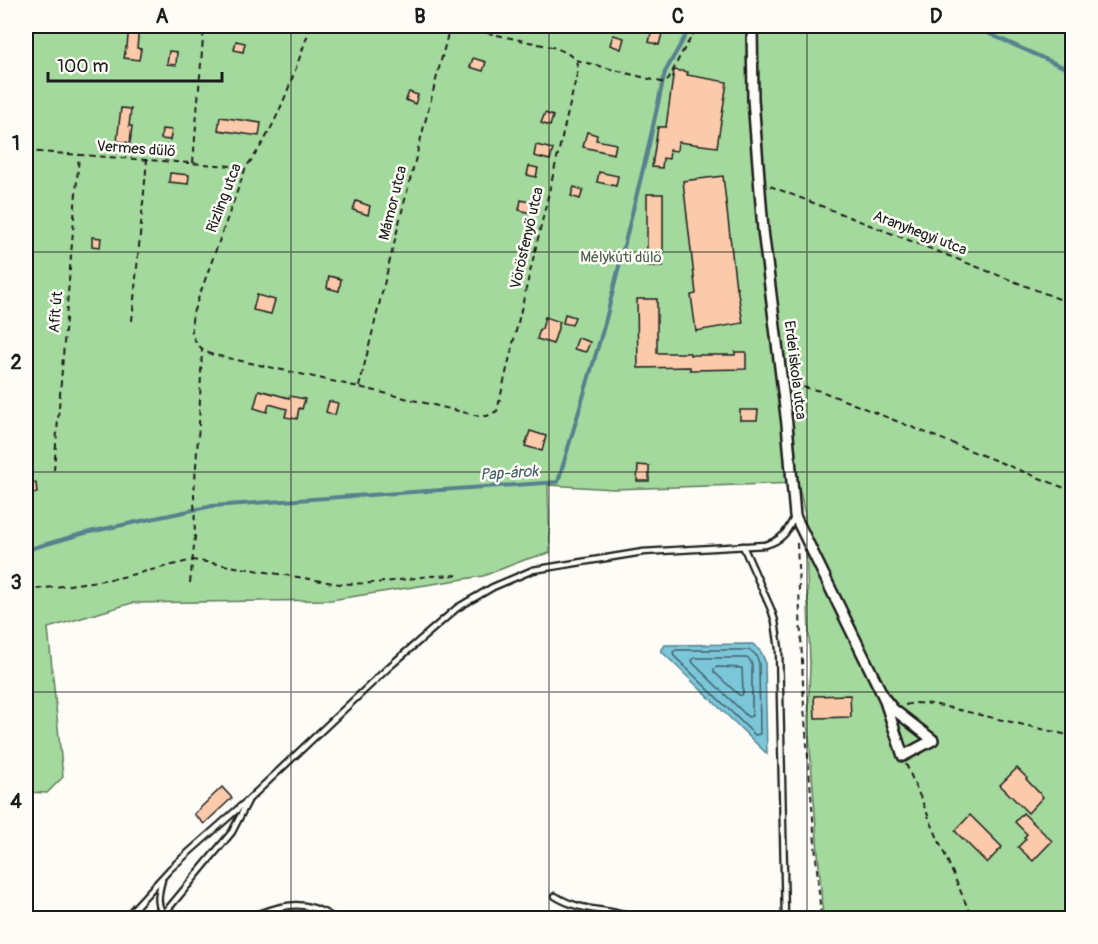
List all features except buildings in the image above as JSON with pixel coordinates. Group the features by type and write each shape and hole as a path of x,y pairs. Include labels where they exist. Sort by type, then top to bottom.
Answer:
{"street":[{"name":"Erdei iskola utca","path":"752,26 753,99 763,230 787,424 795,516 884,699 903,756 933,740 893,709 884,699"}],"lane":[{"path":"125,918 171,868 249,799 389,667 457,608 493,586 533,570 643,552 765,545 777,542 786,533 795,516"},
{"path":"742,546 771,609 779,649 785,918"},
{"path":"162,878 158,904 166,917 232,832 249,799"},
{"path":"555,896 566,903 636,918"},
{"path":"245,918 293,904 319,909 334,918"}],"path":[{"path":"193,163 204,26"},
{"name":"Rizling utca","path":"190,583 195,537 194,494 201,349 192,334 193,312 246,167 257,153 275,120 310,26"},
{"name":"Mámor utca","path":"359,387 450,26"},
{"path":"456,26 556,48 576,60 665,83 698,26"},
{"name":"Vörösfenyő utca","path":"359,387 479,416 488,416 496,411 578,70 576,60"},
{"name":"Vermes dűlő","path":"26,151 246,167"},
{"name":"Afit út","path":"54,470 79,155"},
{"path":"132,321 147,160"},
{"name":"Aranyhegyi utca","path":"759,182 1072,304"},
{"path":"201,349 210,354 359,387"},
{"path":"782,382 821,391 1072,491"},
{"path":"796,540 804,707 820,918"},
{"path":"26,590 118,578 193,560 340,584 461,575"},
{"path":"893,709 914,703 933,704 1072,736"},
{"path":"903,756 972,918"}],"green space":[{"name":"Mélykúti dűlő","path":"26,26 1072,26 1072,918 823,918 808,722 810,664 805,515 798,483 614,489 548,485 550,553 483,576 331,600 132,603 48,628 63,777 47,793 26,792"}],"water":[{"path":"753,644 761,652 765,661 767,754 661,651 665,645"}],"waterway":[{"name":"Pap-árok","path":"26,550 85,533 212,506 558,482 605,323 665,72 691,26"},
{"name":"Pap-árok","path":"972,26 1072,71"}]}
